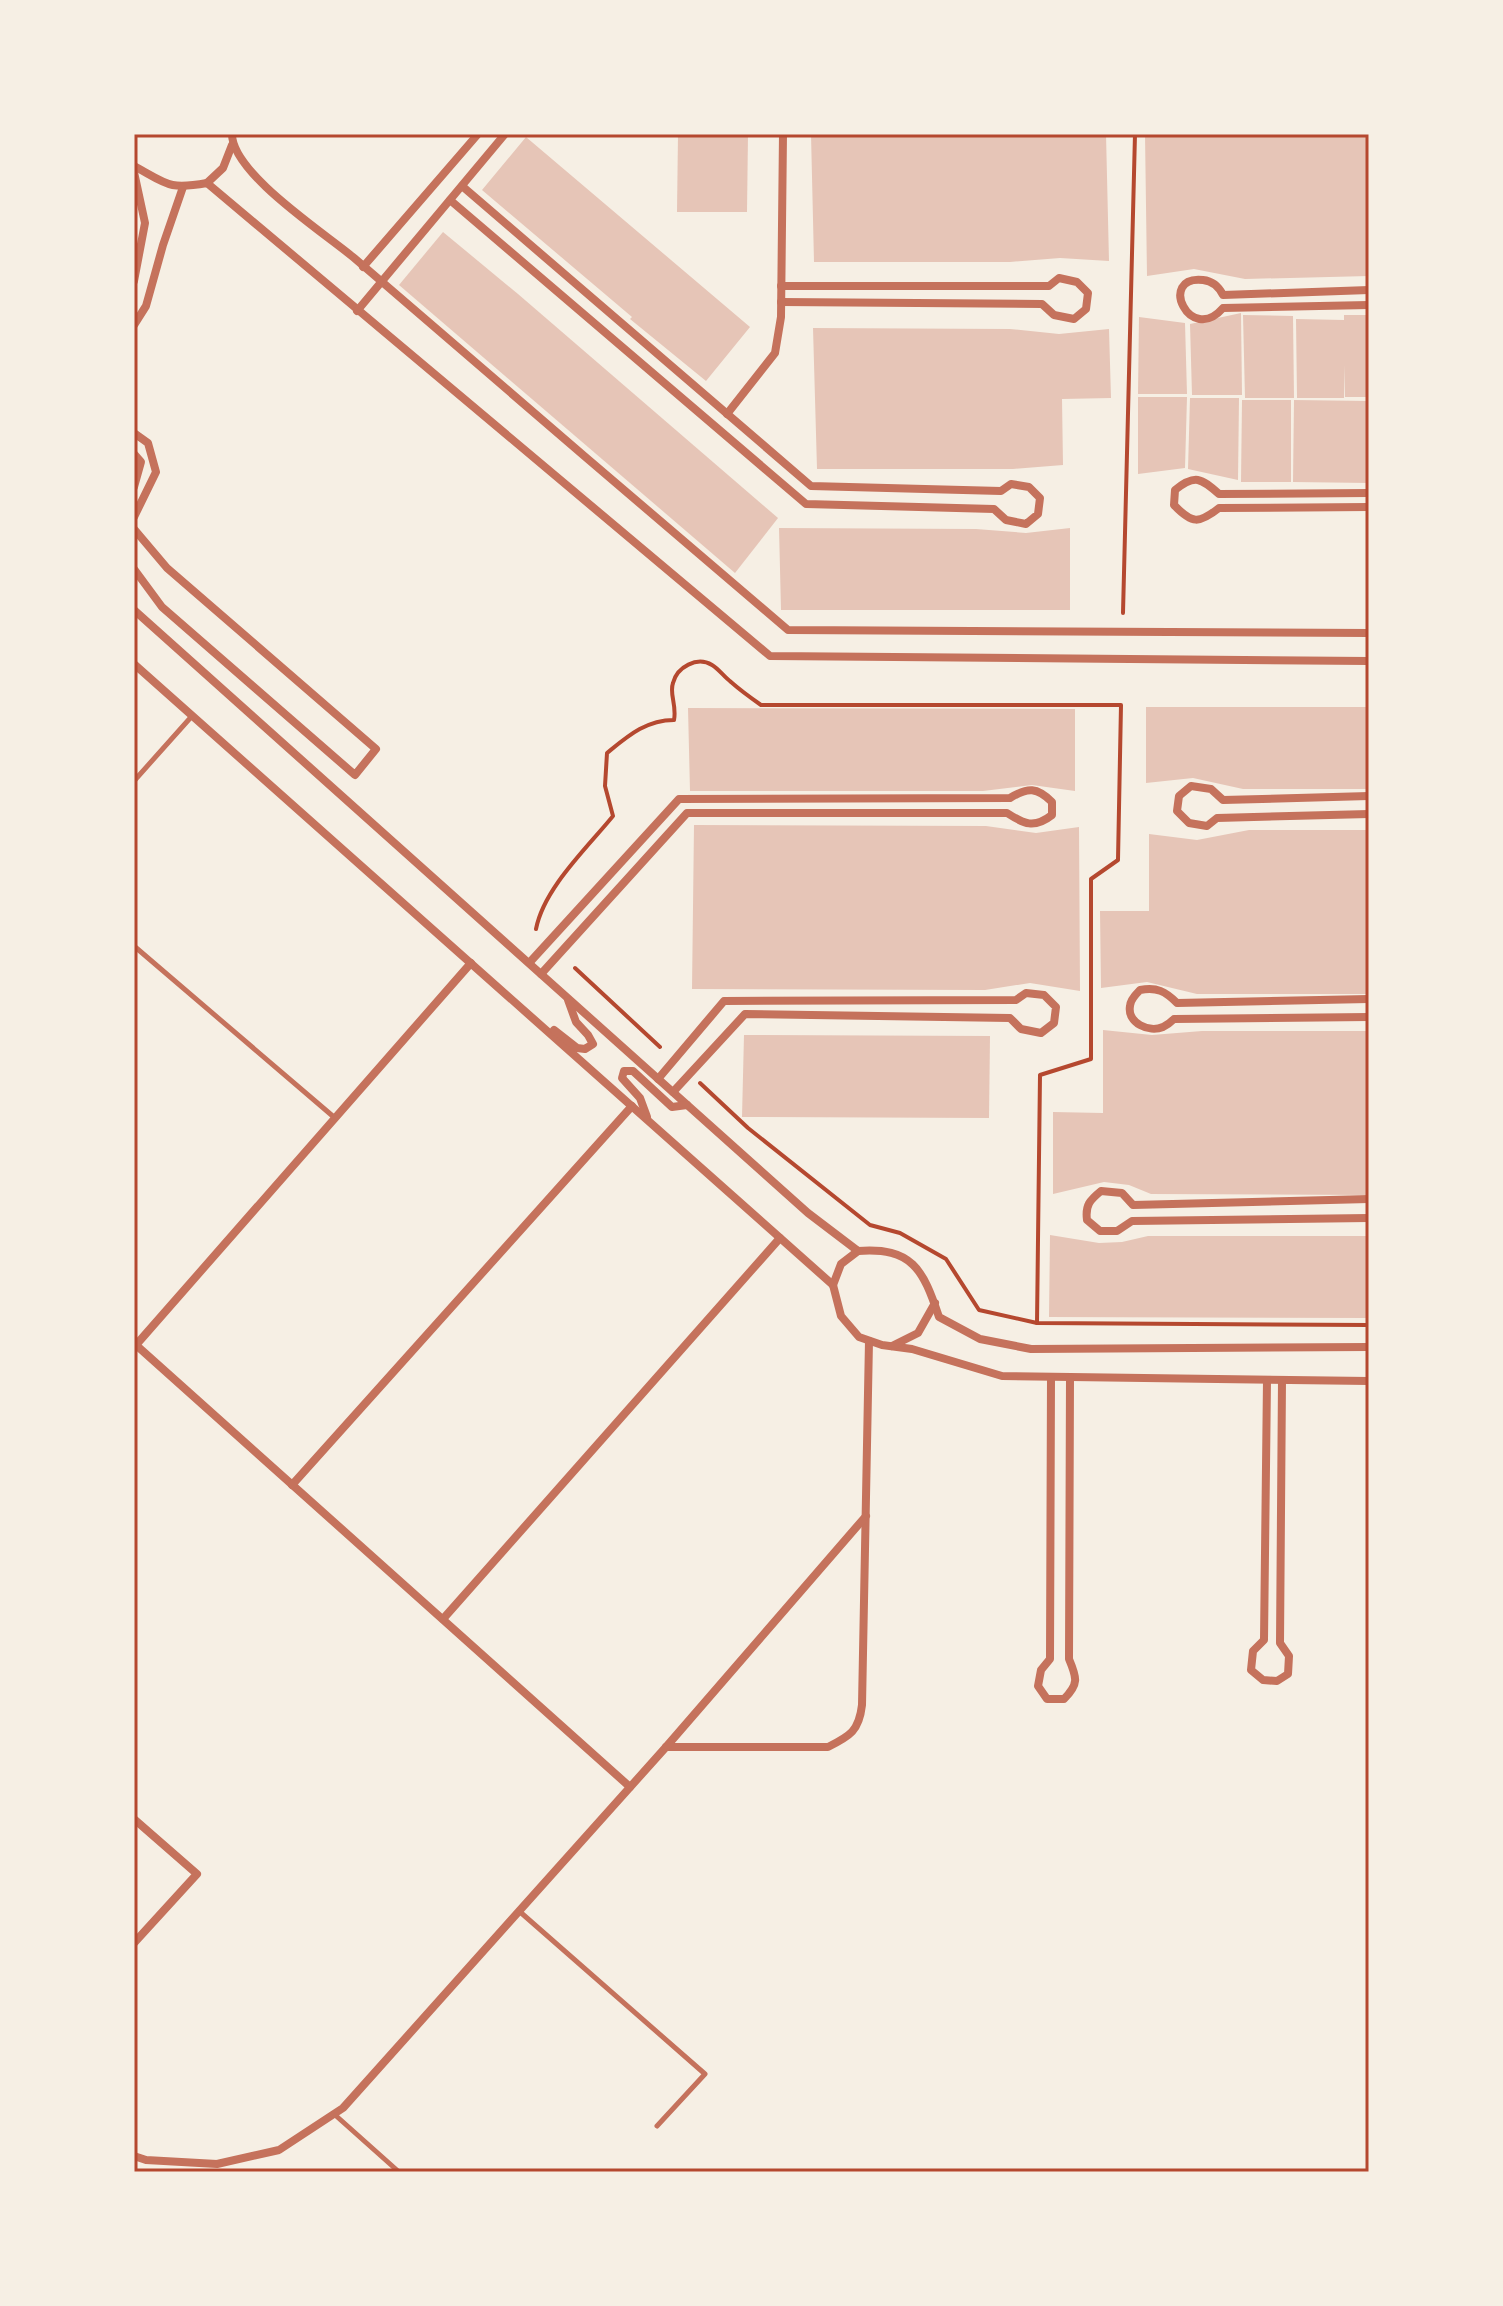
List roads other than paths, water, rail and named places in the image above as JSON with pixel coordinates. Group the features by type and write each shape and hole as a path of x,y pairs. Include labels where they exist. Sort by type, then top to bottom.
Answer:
{"street":[{"path":"134,166 168,186 207,183 223,168 232,145 232,134"},
{"path":"363,267 478,134"},
{"path":"357,311 505,134"},
{"path":"727,414 775,353 781,302 783,134"},
{"path":"232,145 256,179 788,630 1369,633"},
{"path":"134,172 145,223 134,281"},
{"path":"207,183 770,656 1369,661"},
{"path":"450,200 806,504 994,509 1006,520 1026,524 1038,514 1040,498 1029,487 1011,484 1001,491 811,486 462,186"},
{"path":"134,325 146,306 183,187"},
{"path":"781,286 1049,286 1059,278 1077,282 1088,293 1086,309 1074,319 1054,315 1042,304 781,302"},
{"path":"1369,290 1223,295 1215,284 1200,280 1190,282 1182,290 1180,298 1181,307 1190,315 1210,319 1223,308 1369,305"},
{"path":"134,433 148,443 156,472 134,517"},
{"path":"134,454 141,462 134,487"},
{"path":"1369,493 1219,494 1198,479 1188,480 1175,490 1174,505 1185,517 1194,521 1207,517 1219,508 1369,507"},
{"path":"134,529 167,568 376,749 355,775 162,607 134,569"},
{"path":"134,610 808,1213 858,1251"},
{"path":"134,664 833,1285 841,1316 859,1337 1002,1376 1369,1381"},
{"path":"1369,796 1223,800 1211,789 1191,786 1179,796 1177,811 1189,823 1207,826 1217,818 1369,814"},
{"path":"530,962 679,799 1010,798 1023,790 1041,791 1052,802 1052,815 1041,824 1023,823 1007,813 687,813 541,974"},
{"path":"471,963 136,1345 630,1787"},
{"path":"1369,999 1177,1003 1166,992 1153,987 1140,990 1129,1008 1132,1018 1141,1026 1151,1029 1162,1028 1174,1019 1369,1017"},
{"path":"658,1079 724,1001 1016,1000 1026,993 1044,995 1056,1007 1054,1023 1041,1033 1021,1029 1010,1018 745,1014 673,1092"},
{"path":"532,1017 577,1048 585,1049 593,1044 576,1022 568,998"},
{"path":"647,1120 640,1098 622,1078 624,1071 633,1071 672,1107 687,1105"},
{"path":"292,1485 632,1106"},
{"path":"1369,1199 1133,1205 1122,1193 1101,1191 1089,1201 1086,1210 1087,1220 1100,1231 1117,1231 1132,1221 1369,1218"},
{"path":"443,1619 780,1238"},
{"path":"833,1285 841,1264 858,1251 882,1249 918,1268 927,1281 939,1317 980,1339 1031,1349 1369,1347"},
{"path":"891,1347 918,1333 935,1303"},
{"path":"666,1747 828,1747 845,1739 860,1724 869,1341"},
{"path":"1051,1377 1050,1659 1041,1670 1038,1686 1047,1699 1064,1699 1074,1689 1076,1676 1069,1659 1070,1377"},
{"path":"1267,1380 1264,1640 1253,1651 1251,1670 1263,1680 1277,1681 1288,1674 1289,1656 1280,1643 1282,1380"},
{"path":"134,2156 146,2160 217,2164 279,2150 343,2108 666,1747 866,1516"},
{"path":"134,1819 197,1874 134,1943"}],"lane":[{"path":"134,781 193,716"},
{"path":"134,946 335,1118"},
{"path":"519,1911 705,2074 657,2126"},
{"path":"334,2114 399,2172"}]}
